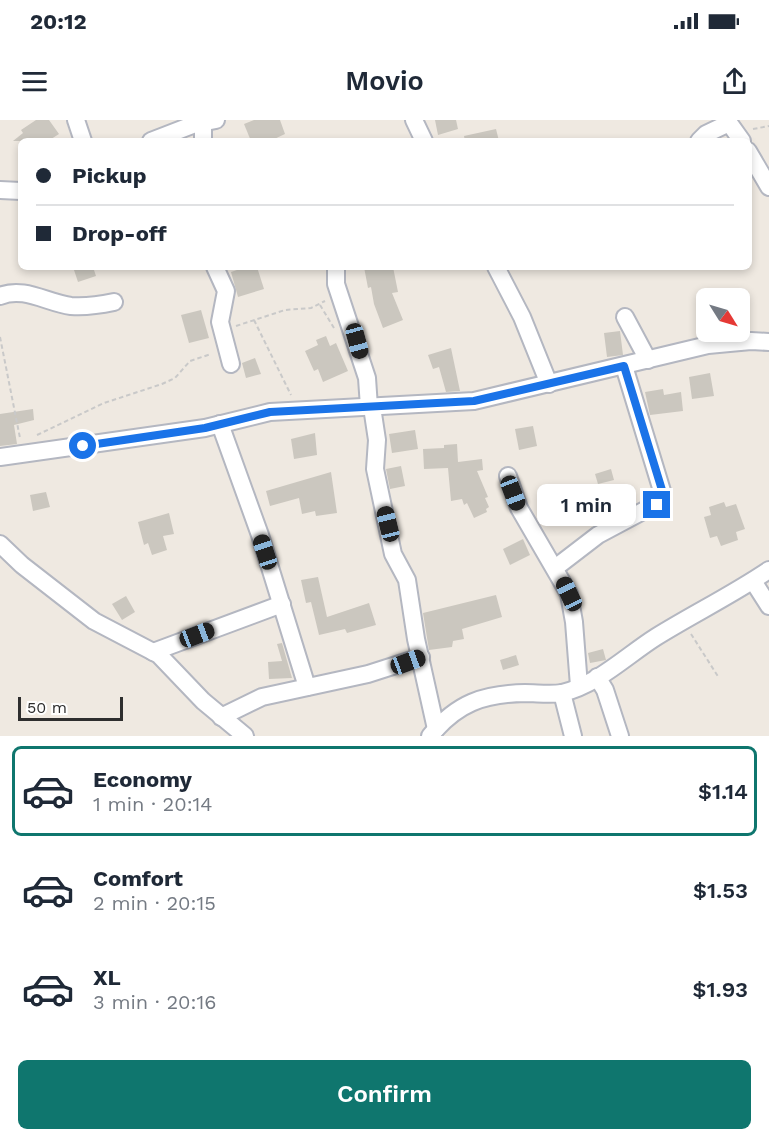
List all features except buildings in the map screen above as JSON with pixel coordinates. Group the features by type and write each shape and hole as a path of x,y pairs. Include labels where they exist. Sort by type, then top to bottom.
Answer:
{"street":[{"path":"76,120 82,138"},
{"path":"414,120 423,138"},
{"path":"160,138 210,121"},
{"path":"204,138 210,121"},
{"path":"702,138 728,122 740,138"},
{"path":"752,159 769,187"},
{"path":"0,190 18,191"},
{"path":"216,270 226,291 221,311 222,330 229,357"},
{"path":"336,270 339,289 367,378 377,440 375,469 393,555 407,580 433,732"},
{"path":"498,270 522,317 549,384"},
{"path":"0,296 15,292 69,306 91,306 114,302"},
{"path":"625,317 648,360"},
{"path":"0,457 21,447 220,424 258,413 474,401 728,342 769,342"},
{"path":"555,568 598,535 660,502 662,490 624,366"},
{"path":"220,424 282,604 307,687"},
{"path":"508,476 519,508 555,568 573,609 579,686"},
{"path":"0,544 21,565 94,621 153,652 221,717 245,736"},
{"path":"433,732 460,707 479,699 498,695 562,693 579,686 769,570"},
{"path":"753,581 769,606"},
{"path":"153,652 282,604"},
{"path":"221,717 255,699 368,674 421,657"},
{"path":"597,677 620,736"},
{"path":"562,693 573,736"}],"path":[{"path":"222,330 285,310 320,305 339,289"},
{"path":"254,320 298,412"},
{"path":"0,338 21,447"},
{"path":"33,437 68,423 104,403 175,378 190,361 229,357"},
{"path":"21,447 27,438"},
{"path":"684,621 719,678"}],"route":[{"path":"83,446 205,428 258,413 474,401 508,395 624,366 662,490 660,502 657,505"}]}
